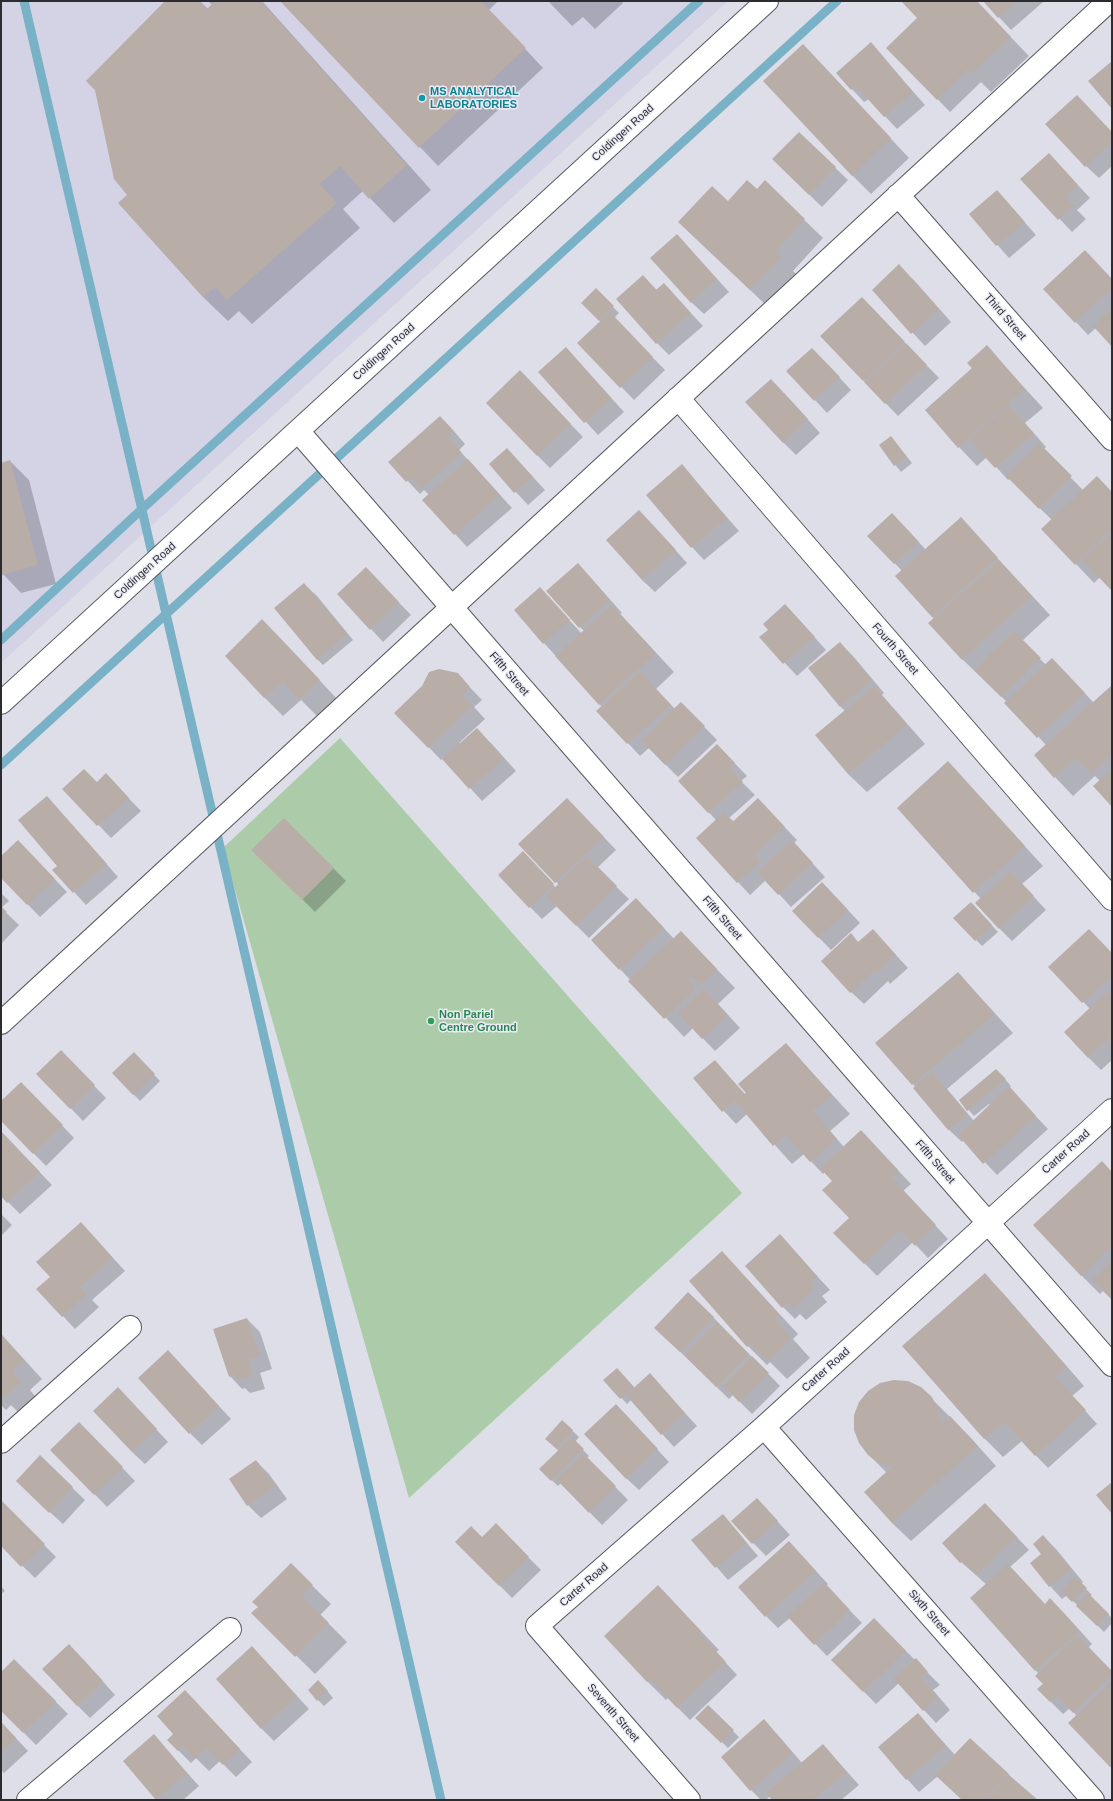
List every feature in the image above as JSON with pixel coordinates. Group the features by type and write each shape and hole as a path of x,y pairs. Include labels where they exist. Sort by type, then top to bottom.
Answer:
{"street":[{"name":"Coldingen Road","path":"1,703 766,1"},
{"path":"1,1023 1109,1"},
{"name":"Third Street","path":"898,195 1112,439"},
{"name":"Fourth Street","path":"678,398 1112,899"},
{"name":"Fifth Street","path":"298,431 1112,1365"},
{"name":"Carter Road","path":"536,1626 764,1427 1112,1110"},
{"path":"1,1442 130,1327"},
{"name":"Sixth Street","path":"764,1427 1093,1800"},
{"name":"Seventh Street","path":"536,1626 689,1800"},
{"path":"28,1800 230,1629"}],"shaded area":[{"path":"1,1 728,1 1,663"}],"green space":[{"name":"Non Pariel Centre Ground","path":"340,738 742,1193 409,1498 223,848"}],"building":[{"path":"165,1 199,1 207,9 215,1 261,1 407,165 369,199 340,166 320,184 337,203 227,300 215,287 203,297 118,203 127,195 114,179 95,90 86,81"},
{"name":"MS ANALYTICAL LABORATORIES","path":"280,1 481,1 526,48 419,148"},
{"path":"901,1 977,1 1011,37 971,74 967,70 937,100 886,48 917,18"},
{"path":"983,1 1017,1 998,18"},
{"path":"871,42 913,92 884,117 856,86 851,90 836,73"},
{"path":"803,44 891,138 852,176 763,81"},
{"path":"1112,61 1112,109 1088,81"},
{"path":"1077,95 1112,132 1112,142 1085,167 1045,124"},
{"path":"799,132 836,167 809,195 772,159"},
{"path":"1049,153 1078,185 1066,197 1074,206 1058,220 1020,179"},
{"path":"747,180 757,189 765,180 805,219 775,252 781,258 750,290 678,222 712,186 728,201"},
{"path":"997,190 1025,222 996,246 969,214"},
{"path":"677,234 717,279 691,303 650,258"},
{"path":"1085,250 1112,279 1112,288 1075,323 1043,289"},
{"path":"899,264 939,309 911,334 872,290"},
{"path":"643,275 656,290 664,283 691,313 656,344 616,299"},
{"path":"596,288 614,306 599,321 581,303"},
{"path":"862,297 905,342 863,381 820,336"},
{"path":"1112,309 1112,347 1093,326"},
{"path":"610,312 653,357 620,388 577,343"},
{"path":"906,343 927,365 885,404 864,382"},
{"path":"987,345 1025,389 958,448 925,410 972,368 967,363"},
{"path":"566,347 612,399 584,423 538,372"},
{"path":"812,348 840,377 814,401 786,371"},
{"path":"520,370 571,424 537,456 486,403"},
{"path":"771,379 808,419 783,443 745,402"},
{"path":"1009,405 1034,434 995,468 969,440"},
{"path":"440,416 454,431 448,436 462,453 421,489 411,478 406,482 388,462"},
{"path":"891,436 907,457 894,466 879,445"},
{"path":"1039,443 1072,476 1039,509 1006,476"},
{"path":"507,448 533,477 514,493 489,464"},
{"path":"468,459 500,495 454,535 422,500"},
{"path":"10,460 38,565 2,575 1,463"},
{"path":"682,464 727,518 691,548 646,495"},
{"path":"1097,476 1112,492 1112,529 1075,565 1041,529"},
{"path":"639,510 676,550 642,580 606,540"},
{"path":"892,513 919,542 894,564 867,536"},
{"path":"961,517 998,558 932,617 895,576"},
{"path":"1112,532 1112,591 1082,560"},
{"path":"999,560 1032,596 962,660 928,623"},
{"path":"578,563 610,600 579,628 546,591"},
{"path":"366,567 399,602 370,630 337,594"},
{"path":"304,583 347,634 317,660 274,608"},
{"path":"540,587 570,620 543,644 514,610"},
{"path":"785,604 815,637 783,664 759,637 768,630 763,624"},
{"path":"612,605 656,653 599,705 555,656"},
{"path":"262,619 320,680 299,700 283,682 264,698 225,656"},
{"path":"1014,631 1041,658 1001,697 974,670"},
{"path":"840,642 872,680 840,707 808,668"},
{"path":"1052,658 1085,693 1037,738 1004,703"},
{"path":"439,669 458,673 470,687 462,694 473,706 428,748 394,713 422,686 429,672"},
{"path":"640,671 671,705 627,744 596,711"},
{"path":"1112,685 1112,755 1091,774 1076,758 1054,778 1034,755"},
{"path":"874,686 907,725 848,774 815,735"},
{"path":"681,702 705,726 665,765 641,740"},
{"path":"477,728 504,758 469,789 442,759"},
{"path":"717,744 735,763 730,768 743,782 708,813 678,781"},
{"path":"948,761 1025,846 973,893 897,808"},
{"path":"84,769 97,782 106,773 129,798 97,826 62,789"},
{"path":"1112,769 1112,807 1093,786"},
{"path":"47,796 107,864 73,893 52,870 57,866 18,820"},
{"path":"567,798 604,837 555,883 518,844"},
{"path":"758,798 785,827 750,859 724,830"},
{"path":"724,812 733,821 723,830 750,860 755,855 761,861 737,883 696,838"},
{"path":"284,818 334,868 302,900 251,850"},
{"path":"18,840 55,879 27,905 1,878 1,856"},
{"path":"792,840 813,863 778,895 757,872"},
{"path":"523,851 554,884 529,908 498,875"},
{"path":"587,856 617,886 576,926 546,896"},
{"path":"1010,871 1034,896 999,929 975,903"},
{"path":"822,882 848,910 818,938 792,911"},
{"path":"636,898 664,928 619,970 591,940"},
{"path":"971,902 992,925 975,941 953,918"},
{"path":"1,906 7,912 1,918"},
{"path":"873,929 896,955 877,972 875,970 850,993 821,961 851,933 858,942"},
{"path":"1089,929 1112,953 1112,976 1082,1003 1048,967"},
{"path":"681,931 717,969 700,985 692,976 688,980 696,989 664,1019 628,981"},
{"path":"958,972 995,1014 912,1085 875,1043"},
{"path":"704,989 728,1015 702,1039 678,1013"},
{"path":"1108,991 1112,995 1112,1036 1088,1058 1064,1032"},
{"path":"786,1043 832,1095 813,1111 837,1139 810,1162 786,1135 773,1146 735,1101 722,1112 693,1078 715,1060 744,1094 746,1093 738,1084"},
{"path":"61,1050 95,1085 70,1109 36,1074"},
{"path":"134,1052 155,1074 133,1095 112,1073"},
{"path":"996,1069 1006,1079 967,1111 959,1100"},
{"path":"932,1072 968,1115 948,1130 913,1088"},
{"path":"21,1082 63,1125 33,1154 1,1121 1,1101"},
{"path":"1009,1086 1036,1116 983,1164 958,1135"},
{"path":"861,1130 899,1171 892,1178 936,1225 915,1246 900,1230 864,1264 833,1233 849,1218 822,1190 832,1181 820,1168"},
{"path":"1,1131 40,1172 7,1203 1,1196"},
{"path":"1102,1161 1112,1172 1112,1246 1081,1276 1033,1225"},
{"path":"81,1222 113,1258 80,1287 87,1294 62,1317 36,1289 50,1277 36,1262"},
{"path":"780,1234 818,1277 811,1283 815,1288 793,1308 788,1302 782,1308 745,1266"},
{"path":"722,1251 780,1315 775,1319 792,1339 768,1361 751,1344 747,1347 689,1281"},
{"path":"1112,1261 1112,1300 1092,1280"},
{"path":"985,1273 1066,1366 1055,1377 1086,1410 1035,1456 1004,1422 984,1439 902,1346"},
{"path":"688,1292 714,1317 680,1352 654,1328"},
{"path":"247,1318 260,1356 248,1360 253,1376 237,1381 234,1374 229,1377 213,1329"},
{"path":"717,1322 749,1354 716,1387 684,1355"},
{"path":"1,1334 24,1360 12,1371 21,1382 3,1398 1,1396"},
{"path":"168,1350 219,1406 189,1434 138,1378"},
{"path":"752,1356 769,1373 739,1402 723,1385"},
{"path":"617,1368 634,1387 620,1399 603,1380"},
{"path":"650,1373 685,1413 661,1435 626,1395"},
{"path":"894,1380 908,1381 921,1387 932,1397 938,1410 941,1424 950,1416 978,1446 892,1523 864,1492 893,1466 879,1463 868,1455 859,1443 854,1430 854,1415 859,1402 868,1391 880,1383"},
{"path":"118,1387 157,1429 132,1452 93,1411"},
{"path":"616,1404 658,1449 626,1479 584,1434"},
{"path":"562,1420 573,1430 557,1449 545,1439"},
{"path":"79,1422 123,1467 94,1495 50,1450"},
{"path":"572,1437 584,1449 551,1481 539,1469"},
{"path":"583,1453 616,1486 589,1513 556,1479"},
{"path":"40,1455 73,1487 49,1513 16,1481"},
{"path":"256,1460 275,1486 247,1506 229,1479"},
{"path":"1112,1482 1112,1514 1096,1495"},
{"path":"757,1498 778,1521 752,1544 731,1521"},
{"path":"1,1500 45,1544 21,1567 1,1546"},
{"path":"985,1503 1017,1537 976,1575 963,1561 960,1563 942,1543"},
{"path":"723,1514 747,1543 715,1568 691,1540"},
{"path":"496,1523 529,1557 499,1586 455,1542 471,1526 482,1537"},
{"path":"1043,1535 1071,1569 1049,1587 1030,1563 1041,1554 1033,1544"},
{"path":"789,1541 816,1571 765,1617 738,1587"},
{"path":"291,1563 313,1585 302,1596 329,1623 295,1657 251,1613 258,1607 252,1602"},
{"path":"1008,1564 1045,1604 1050,1598 1080,1631 1035,1671 970,1598"},
{"path":"1075,1577 1087,1588 1072,1602 1061,1591"},
{"path":"824,1582 850,1610 814,1645 787,1616"},
{"path":"658,1585 701,1631 699,1633 726,1662 677,1708 650,1679 647,1682 604,1636"},
{"path":"1088,1593 1109,1614 1097,1626 1076,1606"},
{"path":"874,1618 906,1651 863,1692 831,1660"},
{"path":"1077,1635 1112,1671 1112,1675 1073,1713 1057,1696 1050,1702 1037,1689 1043,1684 1035,1676"},
{"path":"69,1644 103,1681 77,1706 42,1669"},
{"path":"252,1646 297,1696 261,1729 216,1679"},
{"path":"916,1658 928,1672 921,1677 938,1697 923,1711 893,1678"},
{"path":"14,1659 56,1701 23,1733 1,1711 1,1672"},
{"path":"318,1680 328,1691 317,1701 308,1690"},
{"path":"1112,1681 1112,1766 1110,1767 1068,1723"},
{"path":"185,1690 240,1749 223,1765 207,1749 195,1759 183,1746 178,1751 167,1740 173,1734 157,1716"},
{"path":"708,1705 734,1730 721,1743 695,1718"},
{"path":"918,1713 946,1746 906,1780 878,1747"},
{"path":"764,1719 793,1753 750,1791 721,1757"},
{"path":"1,1722 16,1738 1,1752"},
{"path":"154,1734 187,1773 156,1800 123,1761"},
{"path":"970,1738 1009,1774 985,1800 962,1800 935,1775"},
{"path":"823,1744 847,1772 813,1800 772,1800 766,1793"},
{"path":"1009,1775 1038,1800 987,1800"}],"waterway":[{"path":"24,1 441,1800"},
{"path":"1,640 142,509 699,1"},
{"path":"1,765 837,1"}],"place":[{"name":"MS ANALYTICAL LABORATORIES","path":"422,98"},
{"name":"Non Pariel Centre Ground","path":"431,1021"}]}
